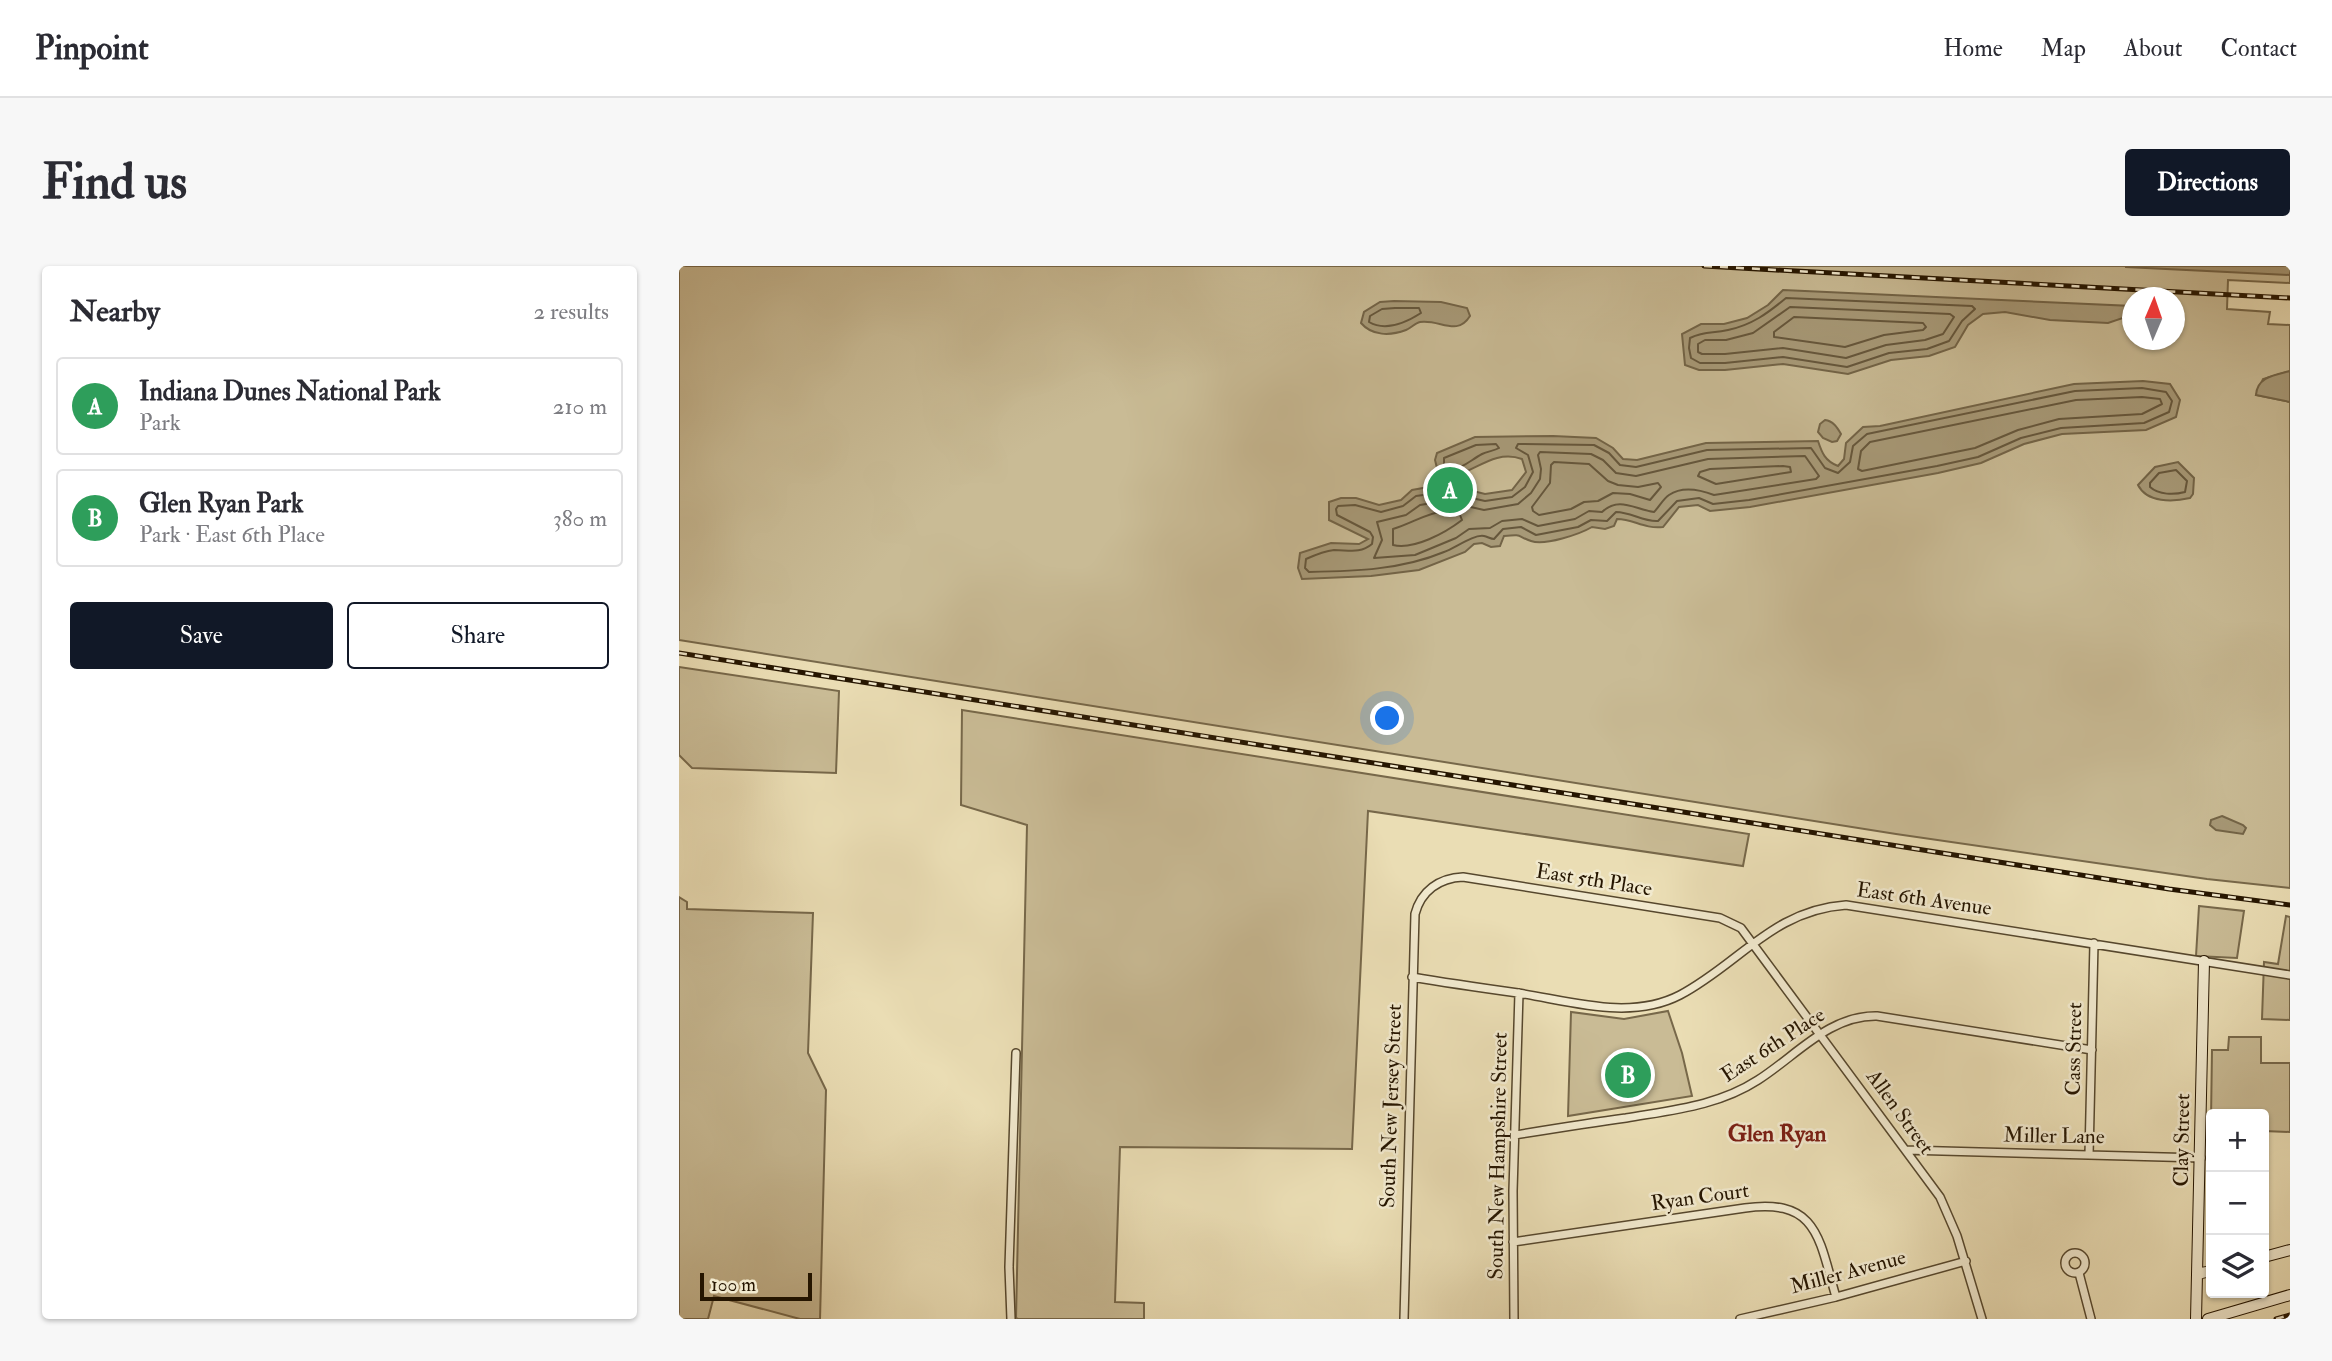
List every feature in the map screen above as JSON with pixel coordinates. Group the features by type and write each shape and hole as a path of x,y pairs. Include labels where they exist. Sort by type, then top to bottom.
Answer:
{"street":[{"name":"East 5th Place","path":"1424,895 1446,879 1473,878 1720,918 1737,924 1753,944"},
{"name":"South New Jersey Street","path":"1404,1319 1412,977 1415,914 1424,895"},
{"name":"East 6th Avenue","path":"1412,977 1616,1008 1649,1005 1681,995 1778,926 1805,912 1846,905 2290,975"},
{"name":"Cass Street","path":"2089,1155 2094,943"},
{"name":"Allen Street","path":"1753,944 1940,1197 1966,1261 1982,1319"},
{"name":"Clay Street","path":"2196,1319 2204,961"},
{"name":"South New Hampshire Street","path":"1514,1319 1513,1242 1519,993"},
{"name":"East 6th Place","path":"1515,1135 1707,1104 1758,1080 1843,1021 1865,1016 2092,1050"},
{"path":"1011,1319 1009,1267 1016,1053"},
{"name":"Miller Lane","path":"1906,1150 2201,1158"},
{"name":"Ryan Court","path":"1513,1242 1745,1208 1771,1205 1783,1207 1797,1213 1817,1234 1836,1297"},
{"path":"2269,1256 2290,1250"},
{"name":"Miller Avenue","path":"1740,1319 1836,1297 1966,1261"},
{"path":"2197,1275 2206,1272"},
{"path":"2078,1273 2091,1319"},
{"path":"2208,1319 2290,1295"}],"shaded area":[{"path":"679,266 2290,266 2290,283 2228,280 2227,309 2270,312 2268,324 2290,325 2290,371 2263,379 2256,395 2290,402 2290,888 2207,879 1896,834 679,640"},
{"path":"679,667 839,691 836,773 692,768 679,755"},
{"path":"962,710 1749,834 1743,866 1368,811 1352,1149 1120,1147 1115,1302 1144,1303 1144,1319 1018,1319 1027,825 961,805"},
{"path":"679,897 687,902 687,909 813,913 808,1053 826,1090 820,1319 800,1319 714,1296 708,1319 679,1319"},
{"path":"2199,906 2244,911 2237,958 2196,956"},
{"path":"2286,916 2290,917 2290,1020 2262,1019 2264,962 2278,964"},
{"path":"1668,1011 1692,1096 1568,1116 1571,1012 1624,1019"},
{"path":"2229,1037 2261,1037 2261,1063 2290,1063 2290,1132 2269,1131 2269,1109 2211,1109 2212,1050 2228,1050"}],"water":[{"path":"2290,266 2290,275 2126,267"},
{"path":"1783,290 2122,306 2122,318 2108,323 2050,320 2005,312 1983,314 1968,325 1955,347 1929,356 1891,360 1848,374 1783,364 1725,370 1699,370 1685,365 1682,334 1701,324 1724,324 1747,318 1768,305"},
{"path":"1380,302 1441,302 1467,308 1470,316 1460,325 1420,322 1406,330 1388,334 1376,333 1361,323 1364,312"},
{"path":"2290,371 2290,402 2256,395 2259,384 2263,381"},
{"path":"2143,381 2170,384 2180,400 2176,417 2146,430 2062,434 2024,444 1981,463 1938,473 1750,507 1710,511 1698,505 1679,507 1663,527 1650,527 1617,519 1614,526 1605,529 1592,527 1553,541 1537,542 1517,535 1504,536 1500,546 1474,544 1465,552 1419,570 1371,576 1302,579 1298,568 1300,553 1331,543 1359,544 1368,539 1329,520 1329,502 1341,498 1356,498 1379,505 1401,500 1412,490 1445,484 1485,494 1512,490 1526,472 1522,459 1493,459 1449,478 1438,472 1435,460 1437,453 1475,437 1596,438 1613,448 1623,459 1637,460 1706,443 1818,441 1825,456 1838,466 1844,459 1846,443 1863,427 1880,426 2074,384"},
{"path":"1825,420 1835,425 1841,434 1837,441 1823,438 1818,432 1820,424"},
{"path":"2178,462 2194,478 2193,494 2190,498 2161,500 2142,491 2138,485 2155,467"},
{"path":"2222,816 2243,825 2246,828 2243,834 2216,830 2210,825 2211,820"}],"railway":[{"path":"1704,266 2290,298"},
{"path":"679,653 2169,889 2290,905"},
{"path":"2276,1319 2290,1315"}],"place":[{"name":"Indiana Dunes National Park","path":"1450,490"},
{"name":"Glen Ryan Park","path":"1628,1075"}],"district":[{"name":"Glen Ryan","path":"1777,1133"}]}
